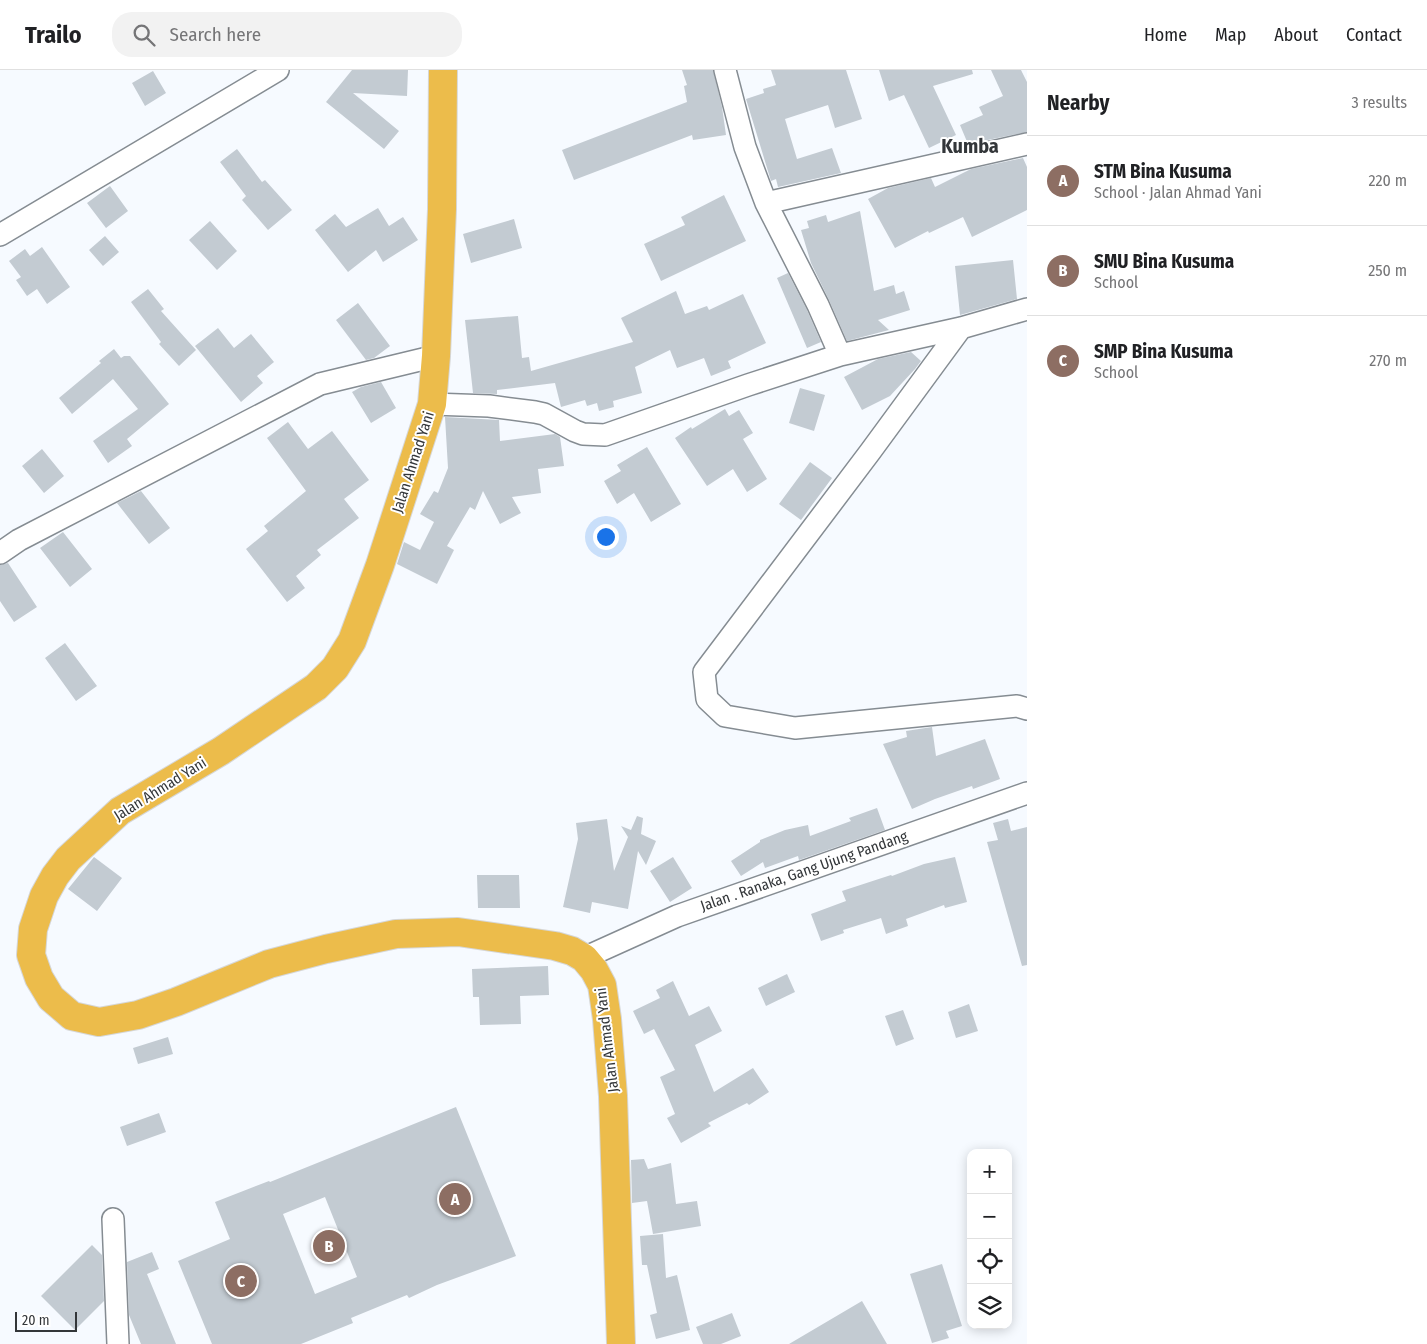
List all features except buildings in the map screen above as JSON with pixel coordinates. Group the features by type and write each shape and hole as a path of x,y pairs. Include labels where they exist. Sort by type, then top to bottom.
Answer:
{"highway":[{"name":"Jalan Ahmad Yani","path":"443,70 442,209 436,356 432,404 369,598 352,640 335,668 316,687 229,746 120,811 68,859 55,876 44,896 33,928 31,955 39,978 51,998 72,1016 99,1022 138,1014 176,1002 269,964 396,934 458,932 555,946 572,951 584,958 594,970 602,985 607,1019 613,1096 621,1344"}],"street":[{"path":"0,235 278,70"},
{"path":"725,70 745,147 766,203 818,305 840,355"},
{"path":"766,203 1027,144"},
{"path":"432,404 489,406 536,412 544,414 583,434 606,435 840,355 961,328 1027,309"},
{"path":"961,328 704,672 707,700 725,716 795,728 1018,706 1027,709"},
{"path":"0,553 19,540 320,384 436,356"},
{"name":"Jalan . Ranaka, Gang Ujung Pandang","path":"584,958 677,916 1027,793"},
{"path":"113,1219 118,1344"}],"place":[{"name":"STM Bina Kusuma","path":"455,1199"},
{"name":"SMU Bina Kusuma","path":"329,1246"},
{"name":"SMP Bina Kusuma","path":"241,1281"}],"district":[{"name":"Kumba","path":"970,146"}]}
